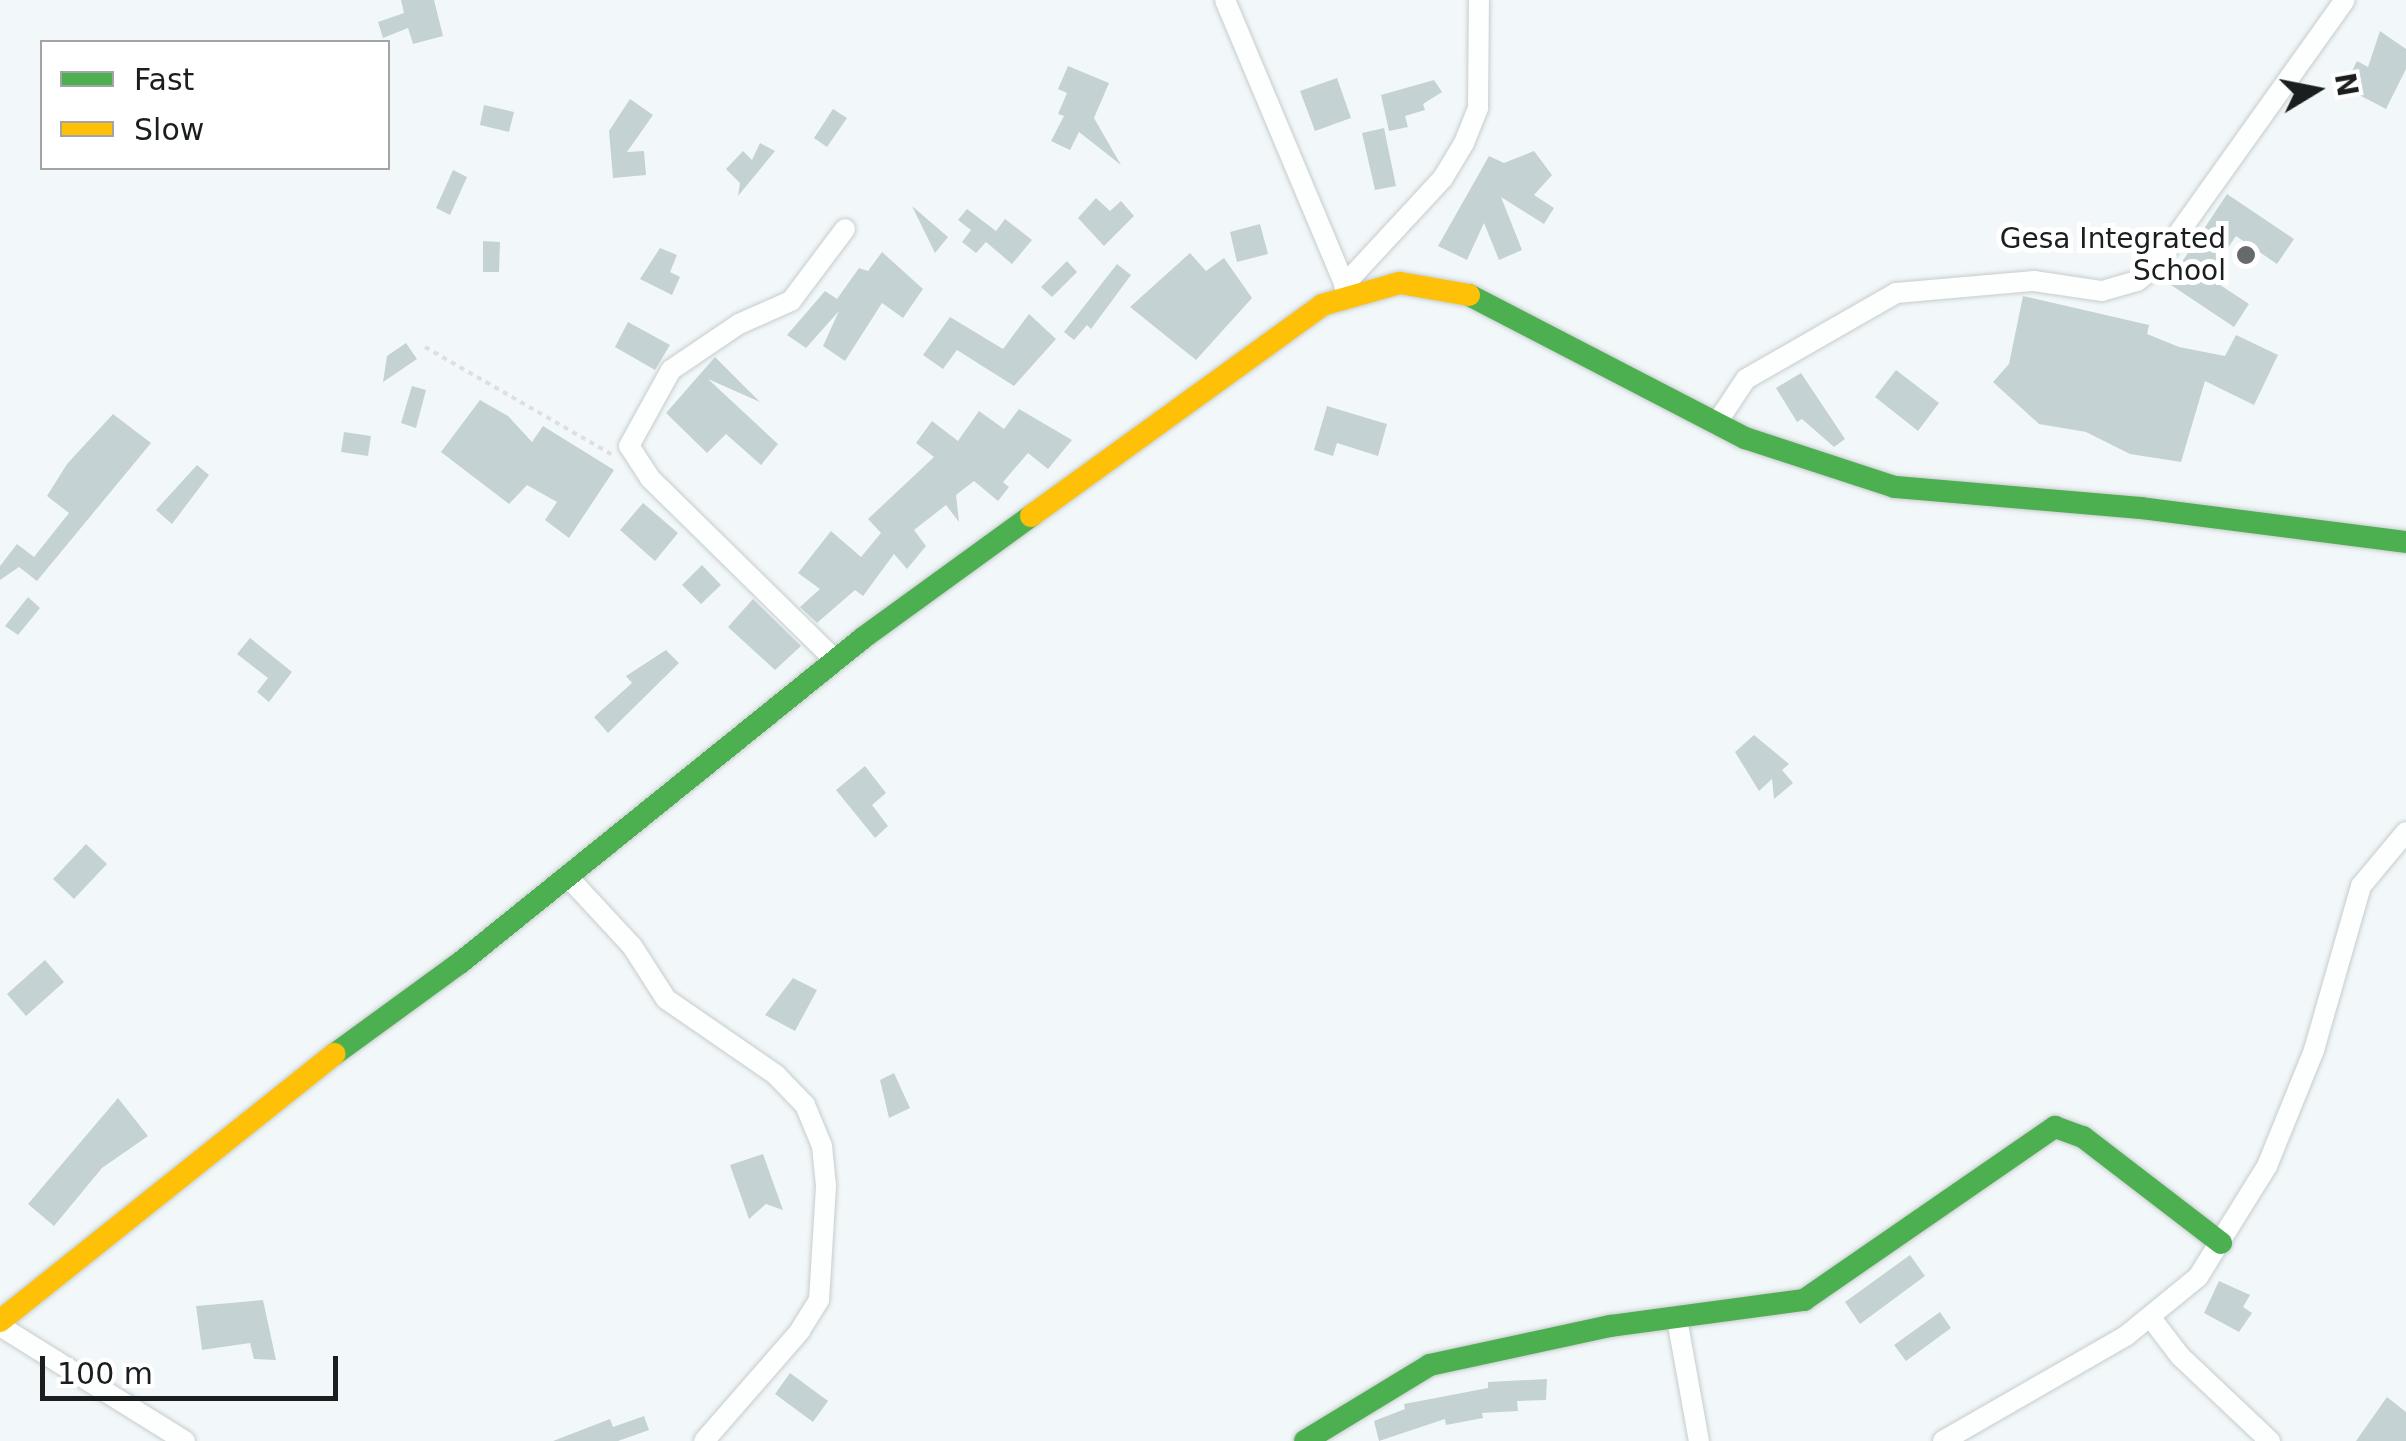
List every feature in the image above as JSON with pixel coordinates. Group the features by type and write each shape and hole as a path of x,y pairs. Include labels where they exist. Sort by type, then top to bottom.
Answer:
{"main road":[{"path":"0,1323 260,1108 394,1013 836,661 1301,318 1347,292 1400,284 1463,292 1716,424 1814,465 1895,487 2406,542"},
{"path":"1305,1441 1430,1365 1678,1319 1786,1306 1814,1295 2055,1127 2083,1137 2221,1243"}],"street":[{"path":"1225,0 1347,292 1443,178 1464,142 1480,92 1479,0"},
{"path":"1716,424 1746,378 1896,293 2034,281 2102,292 2137,281 2154,269 2345,0"},
{"path":"836,661 650,478 630,446 671,370 726,331 791,302 845,229"},
{"path":"1943,1441 2180,1297 2221,1243 2267,1166 2304,1076 2362,886 2406,832"},
{"path":"568,877 632,946 666,1000 795,1095 822,1146 826,1186 818,1300 800,1331 704,1441"},
{"path":"2151,1318 2180,1356 2270,1441"},
{"path":"1678,1319 1698,1441"},
{"path":"0,1323 184,1441"}],"path":[{"path":"425,347 521,396 589,444"}],"building":[{"path":"401,0 434,0 443,36 413,44 408,28 383,38 378,22 404,13"},
{"path":"2380,31 2406,49 2406,69 2386,109 2344,87 2357,61 2368,67"},
{"path":"1068,66 1109,83 1094,118 1121,165 1079,132 1070,150 1051,141 1064,116 1058,114 1067,93 1058,89"},
{"path":"1337,78 1351,118 1315,131 1300,91"},
{"path":"1434,80 1442,92 1423,104 1425,110 1405,116 1408,127 1389,131 1381,95"},
{"path":"630,99 653,115 627,152 644,151 646,175 613,178 609,131"},
{"path":"484,105 514,112 509,132 480,125"},
{"path":"833,109 847,118 827,147 814,138"},
{"path":"1384,128 1396,186 1375,190 1362,133"},
{"path":"760,143 775,151 738,196 740,183 726,169 743,151 752,160"},
{"path":"1534,151 1552,175 1534,195 1554,208 1544,224 1501,197 1522,250 1499,260 1484,223 1467,260 1438,246 1489,156 1504,163"},
{"path":"453,170 467,177 450,215 436,208"},
{"path":"2227,194 2294,239 2277,264 2236,236 2208,277 2249,304 2234,327 2168,283"},
{"path":"1096,198 1110,211 1121,201 1134,216 1104,246 1078,218"},
{"path":"912,206 948,237 935,253"},
{"path":"967,209 996,231 1005,219 1032,240 1012,264 986,242 976,253 962,242 971,230 958,220"},
{"path":"1260,224 1268,254 1237,262 1230,232"},
{"path":"483,241 500,242 499,272 483,272"},
{"path":"660,248 677,255 670,272 680,277 672,295 640,279"},
{"path":"882,252 923,289 903,318 882,303 845,361 823,346 839,311 806,348 787,335 825,291 837,299 859,268 868,271"},
{"path":"1190,253 1206,271 1224,258 1252,298 1196,360 1130,307"},
{"path":"1067,261 1077,272 1052,297 1041,287"},
{"path":"1117,264 1131,275 1091,329 1087,325 1074,340 1064,332"},
{"path":"2023,296 2149,325 2147,334 2179,347 2225,356 2236,335 2278,355 2254,405 2205,381 2181,462 2130,454 2086,432 2039,424 1993,382 2009,364"},
{"path":"1029,314 1056,339 1014,386 957,350 943,369 923,355 950,317 1003,349"},
{"path":"628,322 670,345 655,370 615,347"},
{"path":"406,343 417,359 383,382 387,356"},
{"path":"715,357 760,402 708,379 778,444 761,465 726,434 707,453 666,413"},
{"path":"1896,370 1939,403 1918,431 1875,397"},
{"path":"1801,373 1845,439 1834,447 1802,419 1797,422 1776,388"},
{"path":"412,386 426,390 416,428 401,423"},
{"path":"480,400 508,416 532,442 543,426 614,470 569,538 545,520 557,502 527,485 509,504 441,452"},
{"path":"1327,406 1387,424 1378,456 1337,443 1333,456 1314,450"},
{"path":"1019,409 1072,440 1048,469 1028,453 1003,482 1009,487 998,501 974,481 956,495 959,522 946,505 914,530 926,546 907,569 894,554 863,596 855,590 817,623 800,607 820,589 798,573 831,531 861,557 881,533 868,519 934,457 916,443 932,421 958,441 979,411 1004,429"},
{"path":"113,414 151,443 37,581 19,567 0,580 0,566 17,544 34,557 69,513 47,496 67,464"},
{"path":"344,432 371,436 368,456 341,452"},
{"path":"197,465 209,475 172,524 156,510"},
{"path":"643,503 678,533 655,561 620,530"},
{"path":"702,565 721,585 701,604 682,585"},
{"path":"28,597 40,608 18,635 5,626"},
{"path":"753,599 801,646 775,670 728,627"},
{"path":"250,638 292,672 269,702 257,692 268,678 237,654"},
{"path":"666,650 679,663 608,733 594,717 632,683 626,676"},
{"path":"1754,735 1789,764 1782,770 1793,783 1774,799 1772,779 1759,791 1735,752"},
{"path":"865,766 886,793 872,805 888,826 875,838 836,790"},
{"path":"86,844 107,864 74,899 53,879"},
{"path":"45,960 64,982 26,1016 7,994"},
{"path":"793,978 817,990 795,1031 765,1015"},
{"path":"894,1073 910,1108 889,1118 880,1080"},
{"path":"118,1098 148,1136 102,1168 54,1226 28,1204"},
{"path":"763,1154 783,1210 766,1204 749,1219 730,1165"},
{"path":"1910,1255 1925,1276 1860,1324 1845,1302"},
{"path":"2219,1281 2250,1295 2243,1307 2252,1313 2239,1332 2204,1313"},
{"path":"263,1300 276,1360 254,1359 250,1343 202,1350 196,1306"},
{"path":"1940,1312 1951,1328 1906,1361 1894,1345"},
{"path":"790,1373 828,1401 813,1422 775,1394"},
{"path":"1547,1379 1546,1400 1517,1401 1518,1411 1482,1413 1483,1418 1446,1425 1445,1419 1379,1441 1374,1421 1405,1409 1404,1404 1488,1388 1488,1382"},
{"path":"2387,1397 2406,1412 2406,1441 2356,1441"},
{"path":"644,1416 649,1430 618,1441 553,1441 610,1419 613,1427"}],"traffic: fast":[{"path":"1469,295 1745,438 1895,487 2141,508 2406,542"},
{"path":"335,1054 460,963 863,638 1031,516"},
{"path":"1305,1441 1430,1365 1611,1326 1804,1300 2055,1127 2083,1137 2221,1243"}],"traffic: slow":[{"path":"1031,516 1322,305 1400,283 1469,295"},
{"path":"0,1321 335,1054"}],"place":[{"name":"Gesa Integrated School","path":"2246,255"}]}
